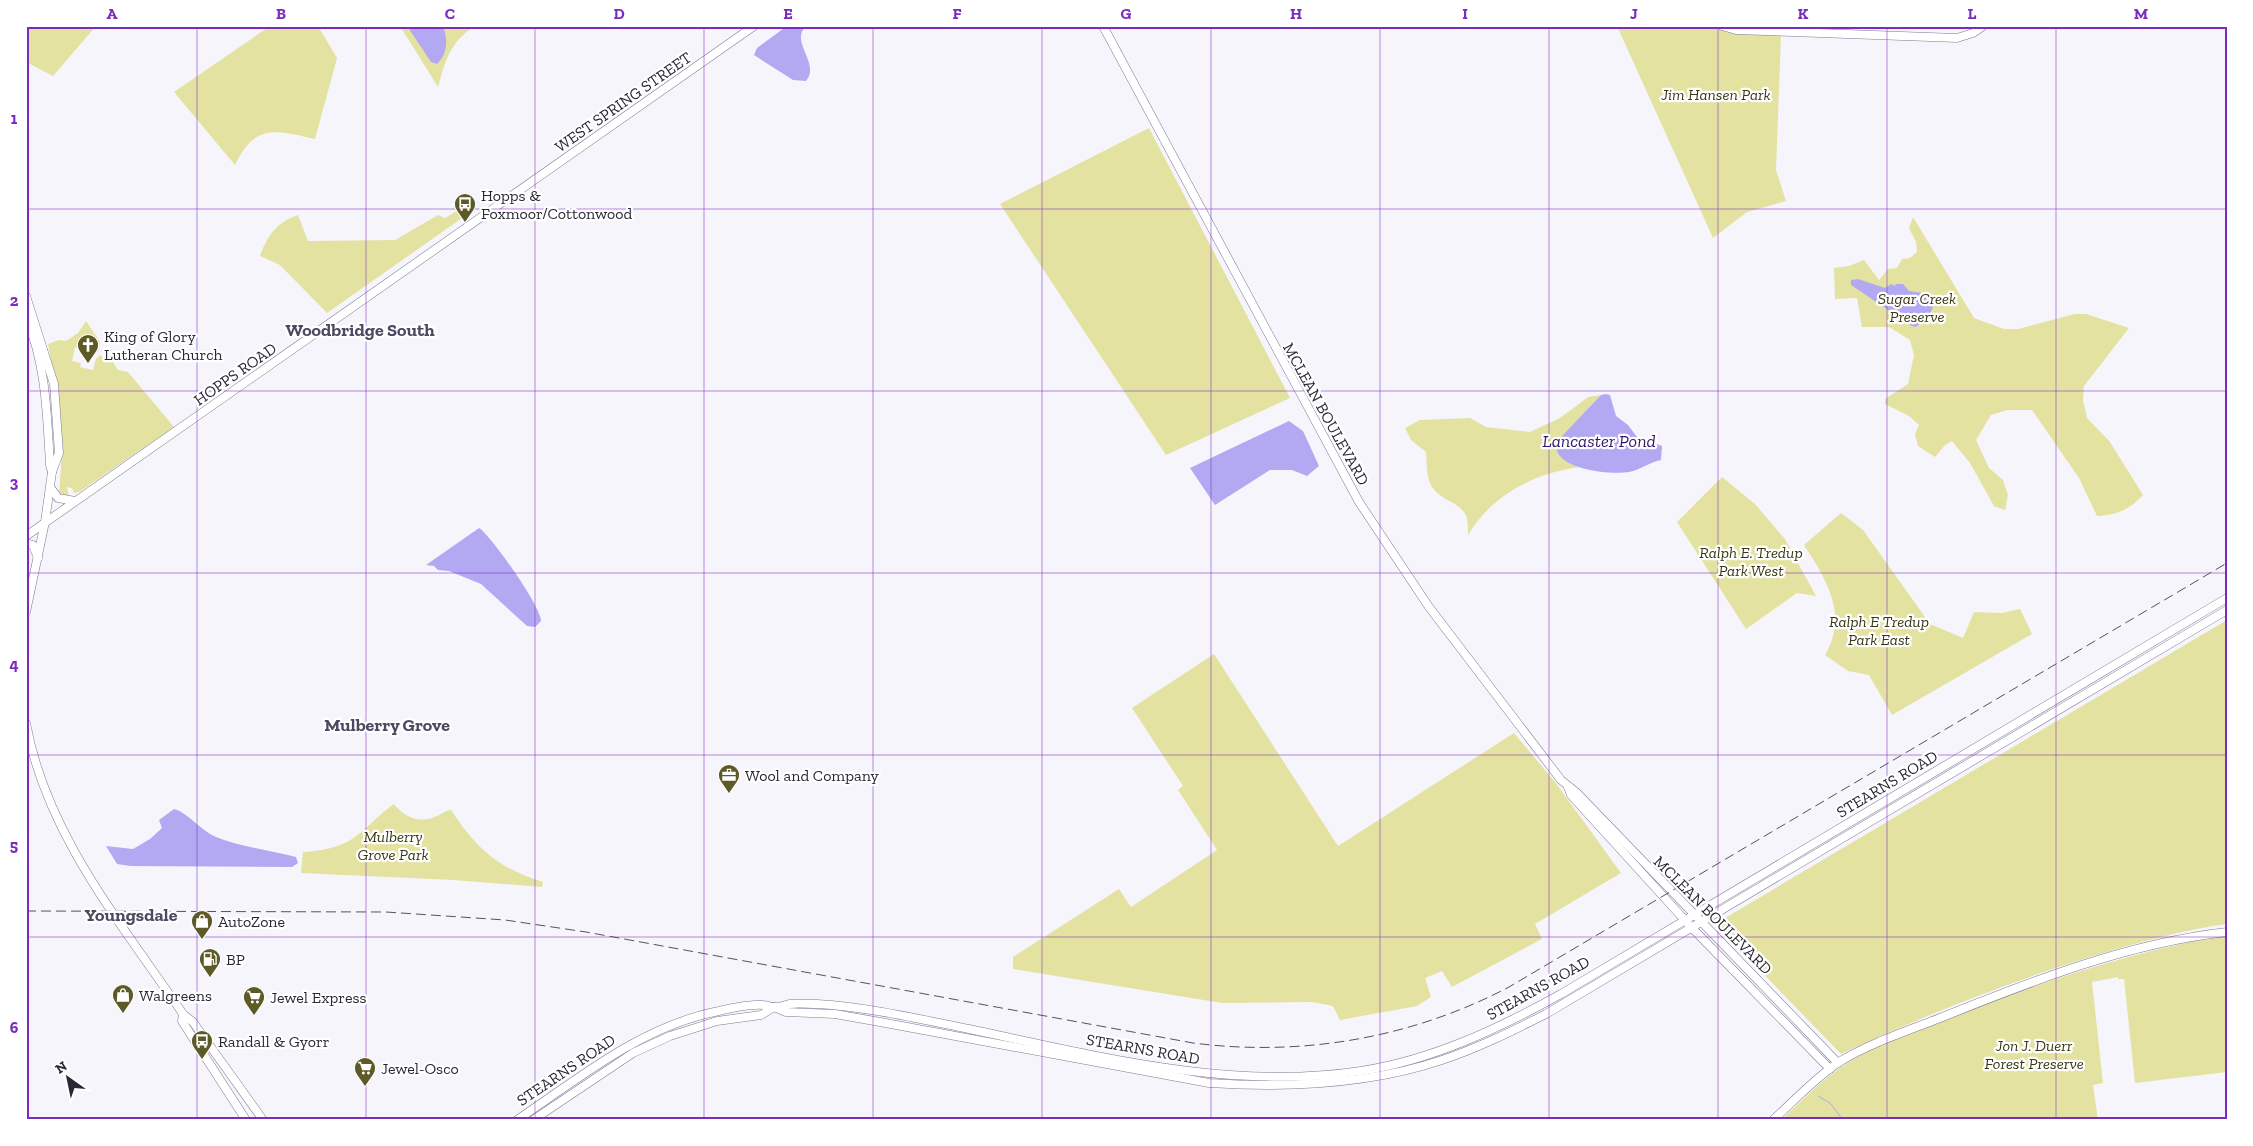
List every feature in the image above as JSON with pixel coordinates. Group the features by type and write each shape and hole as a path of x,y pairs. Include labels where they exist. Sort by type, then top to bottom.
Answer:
{"main road":[{"name":"WEST SPRING STREET","path":"508,200 754,26"},
{"name":"MCLEAN BOULEVARD","path":"1103,26 1359,502 1428,607 1568,787 1571,795 1583,810 1684,920 1830,1069"},
{"path":"1722,26 1736,30 1957,38 1973,34 1983,26"},
{"name":"HOPPS ROAD","path":"26,536 508,200"},
{"path":"26,296 41,338 54,384 59,454 52,472 45,522 26,612"},
{"path":"26,317 39,352 48,414 50,465 52,472"},
{"path":"50,487 58,498 75,502"},
{"path":"26,543 33,545 38,558"},
{"name":"STEARNS ROAD","path":"533,1120 633,1053 670,1036 717,1022 761,1015 774,1008 793,1003 904,1016 1089,1054 1214,1075 1302,1076 1342,1073 1392,1064 1435,1053 1473,1038 1561,994 2227,598"},
{"name":"STEARNS ROAD","path":"518,1120 614,1052 678,1023 718,1011 762,1004 786,1012 835,1014 871,1020 1209,1083 1252,1086 1317,1084 1399,1072 1469,1050 1546,1014 2227,610"},
{"path":"26,723 44,790 64,834 113,912 183,1014 193,1022 263,1120"},
{"name":"MCLEAN BOULEVARD","path":"1568,787 1576,792 1838,1063"},
{"path":"1774,1120 1838,1063 1884,1040 2044,978 2174,940 2227,932"},
{"path":"183,1014 182,1021 246,1120"}],"green space":[{"path":"26,26 96,26 53,76 26,62"},
{"path":"270,26 318,26 337,58 315,139 288,133 268,133 250,142 235,165 174,92"},
{"path":"400,26 475,26 454,45 438,87"},
{"name":"Jim Hansen Park","path":"1617,26 1714,26 1729,32 1781,35 1776,170 1786,201 1747,212 1713,238"},
{"path":"1149,128 1290,398 1166,455 1000,204"},
{"path":"468,204 472,211 327,313 280,265 260,256 266,242 274,231 284,222 298,215 308,241 395,240 438,215 445,218"},
{"name":"Sugar Creek Preserve","path":"1913,217 1974,318 2004,329 2018,329 2075,314 2086,314 2129,328 2084,386 2083,400 2087,418 2110,442 2143,495 2128,508 2117,513 2097,516 2079,478 2032,410 2007,410 1991,415 1976,440 1989,468 2003,480 2008,495 2005,510 1994,506 1970,463 1952,441 1945,445 1935,457 1918,446 1915,434 1919,425 1909,416 1885,404 1885,399 1908,384 1914,355 1910,340 1889,327 1862,327 1857,298 1835,299 1834,268 1849,266 1864,260 1879,280 1888,269 1897,268 1902,259 1910,258 1917,252 1916,242 1909,228"},
{"path":"86,321 100,342 98,352 75,347 72,361 81,363 80,367 93,370 96,359 100,355 103,358 111,359 118,370 128,372 174,427 79,492 74,493 72,488 67,487 69,497 59,495 62,452 60,409 48,344 59,340 66,341 78,333"},
{"path":"1601,395 1560,438 1560,455 1566,461 1580,467 1546,475 1516,488 1489,508 1468,535 1466,515 1463,510 1440,495 1432,487 1428,474 1426,452 1411,440 1405,428 1420,420 1470,418 1486,427 1530,432 1560,418 1588,397"},
{"name":"Ralph E. Tredup Park West","path":"1722,477 1755,504 1785,539 1816,596 1797,593 1746,629 1677,522"},
{"name":"Ralph E Tredup Park East","path":"1841,513 1863,530 1930,624 1963,638 1974,612 2002,613 2020,609 2032,634 1892,715 1869,675 1848,671 1825,655 1832,640 1835,612 1827,584 1804,545"},
{"path":"2227,620 2227,924 2160,937 2028,977 1903,1026 1841,1054 1715,924"},
{"path":"1214,654 1338,846 1514,733 1555,782 1621,873 1535,924 1542,939 1452,987 1442,971 1425,978 1431,997 1417,1006 1340,1020 1333,1006 1312,1002 1222,1003 1013,969 1013,957 1119,889 1131,907 1217,850 1178,790 1183,786 1132,708"},
{"name":"Mulberry Grove Park","path":"394,804 408,816 419,819 431,818 451,810 470,836 490,855 513,870 543,882 542,887 454,880 301,873 303,852 330,848 349,841"},
{"name":"Jon J. Duerr Forest Preserve","path":"2227,935 2227,1072 2135,1083 2124,979 2118,979 2118,977 2092,982 2103,1083 2093,1085 2098,1120 1781,1120 1841,1067 1862,1054 1888,1042 1988,1003 2089,968 2157,949"}],"water":[{"path":"407,26 443,26 446,46 441,60 437,64 431,62"},
{"path":"787,26 806,26 802,32 801,39 810,67 810,74 806,81 793,80 754,55 757,48"},
{"path":"1858,279 1885,288 1891,284 1895,286 1896,284 1903,284 1909,291 1929,294 1933,307 1929,316 1916,327 1912,326 1851,285 1851,280"},
{"name":"Lancaster Pond","path":"1601,395 1610,395 1616,416 1628,425 1637,437 1662,446 1661,460 1633,471 1612,473 1579,467 1563,459 1557,449 1560,438"},
{"path":"1289,421 1303,431 1319,466 1307,476 1292,470 1270,470 1215,505 1190,468"},
{"path":"479,528 504,557 525,587 541,621 535,627 527,626 481,584 449,571 438,570 434,566 426,565"},
{"path":"174,809 216,837 245,846 296,857 298,863 292,867 130,866 117,864 106,846 133,849 150,839 162,828 159,820"}],"waterway":[{"path":"1818,1096 1830,1103 1843,1120"}],"railway":[{"path":"26,911 386,912 505,920 586,932 1193,1043 1234,1047 1275,1047 1315,1045 1356,1039 1395,1031 1434,1019 1472,1005 1509,987 2227,563"}],"place":[{"name":"Hopps & Foxmoor/Cottonwood","path":"465,223"},
{"name":"King of Glory Lutheran Church","path":"88,364"},
{"name":"Wool and Company","path":"729,794"},
{"name":"AutoZone","path":"202,940"},
{"name":"BP","path":"210,978"},
{"name":"Walgreens","path":"123,1014"},
{"name":"Jewel Express","path":"254,1016"},
{"name":"Randall & Gyorr","path":"202,1060"},
{"name":"Jewel-Osco","path":"365,1087"}],"district":[{"name":"Woodbridge South","path":"360,330"},
{"name":"Mulberry Grove","path":"387,725"},
{"name":"Youngsdale","path":"131,915"}]}
